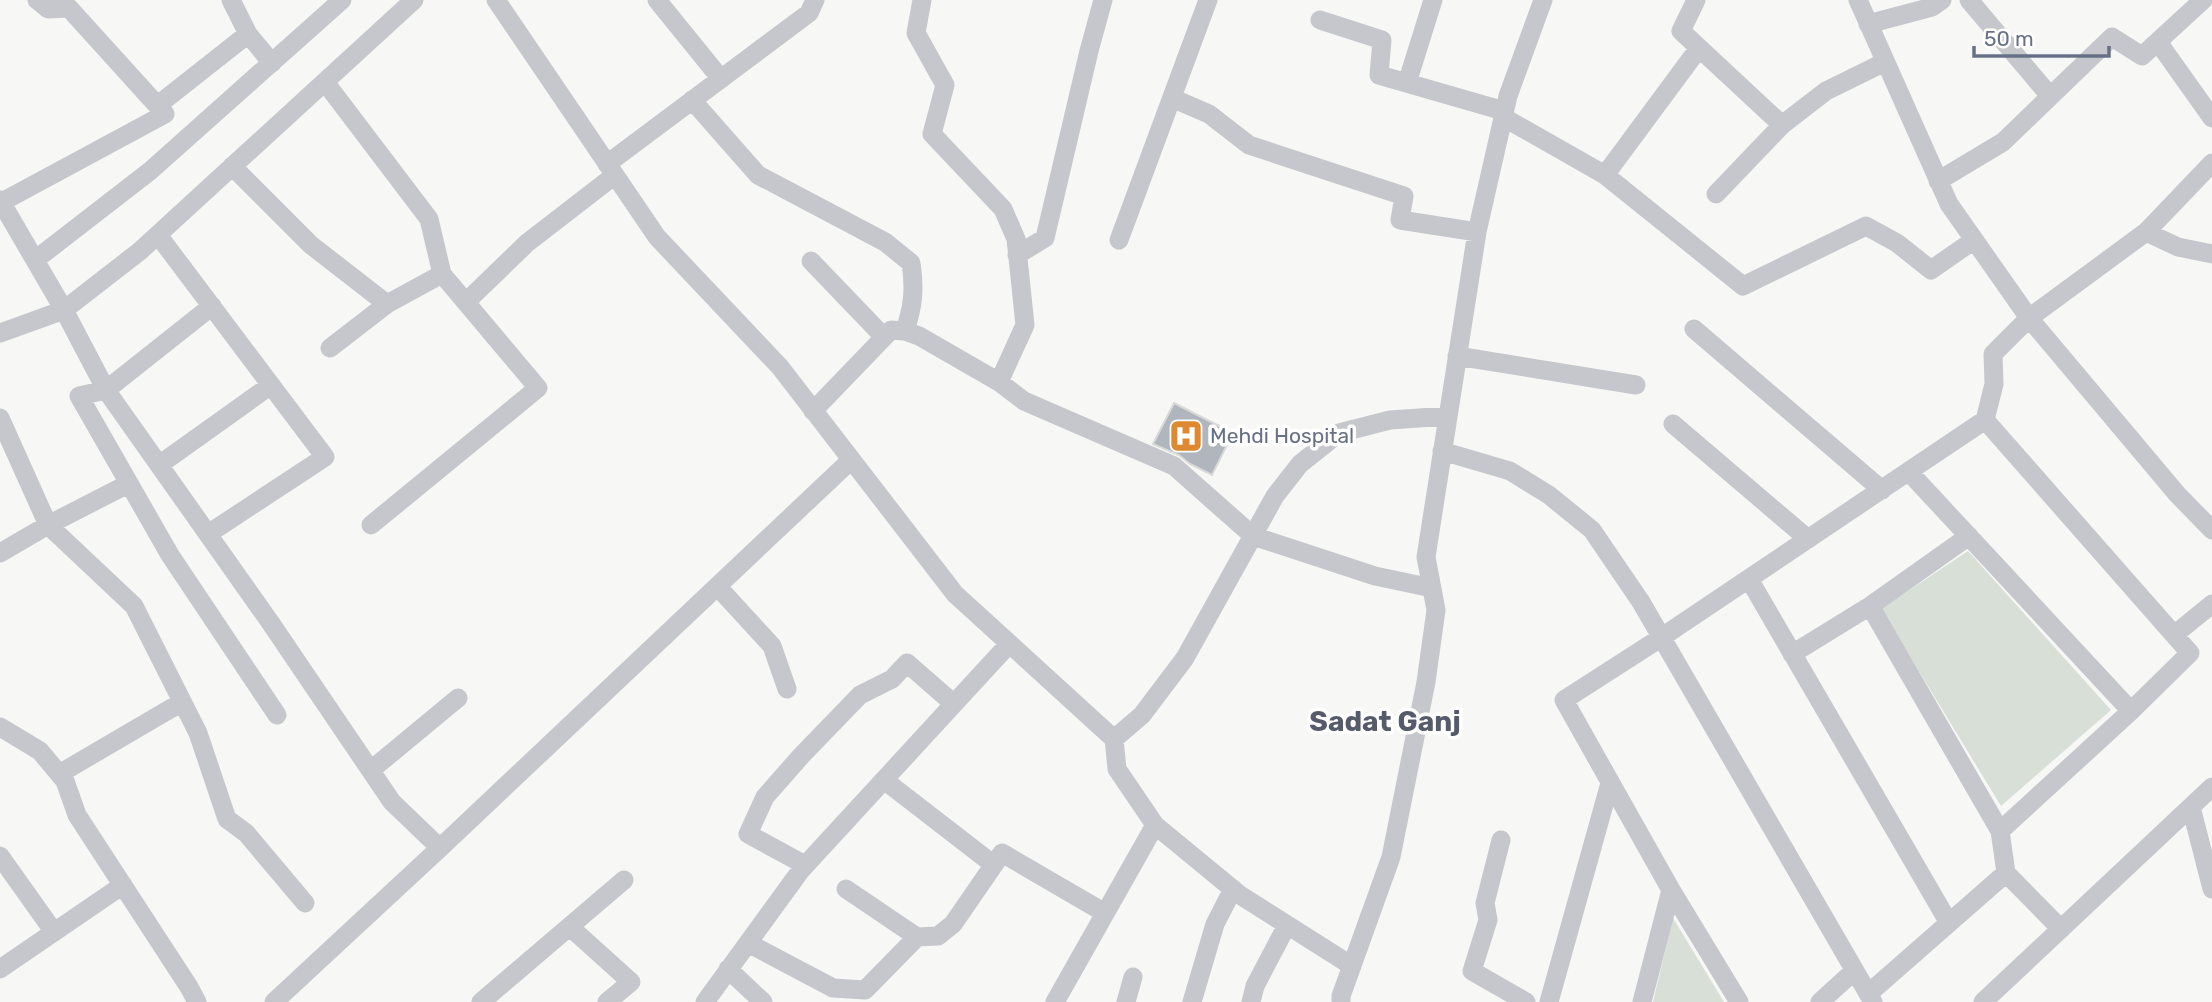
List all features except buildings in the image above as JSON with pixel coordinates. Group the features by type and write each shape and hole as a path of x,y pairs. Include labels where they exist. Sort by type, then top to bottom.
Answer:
{"street":[{"path":"37,0 48,9 69,8 165,114 1,202 64,310 106,390 392,802 440,848"},
{"path":"231,0 248,34 272,63"},
{"path":"35,260 150,172 342,0"},
{"path":"384,0 397,15"},
{"path":"0,333 64,310 140,251 414,0"},
{"path":"496,0 657,237 780,367 955,594 1114,739 1117,769 1155,825 1233,889 1352,966"},
{"path":"657,0 721,79"},
{"path":"466,302 527,243 692,100 809,13 815,0"},
{"path":"922,0 916,33 945,85 932,134 1003,209 1016,239 1025,325 999,383"},
{"path":"1017,255 1045,238 1103,0"},
{"path":"1119,240 1208,0"},
{"path":"1407,83 1433,0"},
{"path":"1341,1002 1391,856 1426,682 1436,610 1426,557 1477,232 1508,96 1543,0"},
{"path":"1696,0 1681,31 1782,125"},
{"path":"1858,0 1948,204 2029,318 2177,494 2212,530"},
{"path":"1868,24 1932,6 1942,0"},
{"path":"1969,0 2050,96"},
{"path":"1938,181 2003,142 2112,37 2142,56 2203,0"},
{"path":"1320,20 1382,40 1379,75 1504,114 1605,175 1743,286 1866,226 1897,243 1931,270 1973,240"},
{"path":"158,105 248,34"},
{"path":"2158,42 2212,118"},
{"path":"1605,175 1699,48"},
{"path":"1716,194 1782,125 1826,90 1885,62"},
{"path":"324,82 429,219 442,274 538,388 371,525"},
{"path":"1172,98 1209,114 1249,145 1404,196 1400,220 1477,232"},
{"path":"692,100 758,176 885,242 911,263 915,286 912,311 905,331"},
{"path":"1739,1002 1671,890 1564,700 1662,638 1985,420 1994,384 1993,354 2029,318 2146,232 2212,163"},
{"path":"233,166 311,245 387,304"},
{"path":"2146,232 2178,247 2212,254"},
{"path":"158,234 325,457 208,534"},
{"path":"811,261 884,337"},
{"path":"330,348 387,304 442,274"},
{"path":"212,306 106,390 79,396 170,555 277,715"},
{"path":"1694,329 1882,489"},
{"path":"813,411 891,330 905,331 919,336 999,383 1024,401 1174,466 1253,536 1375,576 1432,589"},
{"path":"1457,356 1636,386"},
{"path":"159,465 271,385"},
{"path":"1114,739 1142,715 1185,658 1275,496 1300,464 1339,433 1390,420 1448,416"},
{"path":"0,418 48,525 134,606 198,733 227,819 246,833 305,903"},
{"path":"1985,420 2190,653 2000,831"},
{"path":"1673,424 1808,539"},
{"path":"1442,452 1510,471 1549,495 1591,530 1641,602 1870,998 2006,873"},
{"path":"284,999 851,460"},
{"path":"1909,472 2131,711"},
{"path":"0,553 128,484"},
{"path":"1792,654 1870,606 1969,536"},
{"path":"1749,579 1949,923"},
{"path":"718,586 772,646 787,689"},
{"path":"2174,635 2212,604"},
{"path":"1870,606 2000,831 2006,873 2061,929"},
{"path":"705,1002 805,865 1009,644"},
{"path":"805,865 748,834 765,797 801,756 860,695 892,679 907,663 954,704"},
{"path":"371,770 458,698"},
{"path":"59,774 182,702"},
{"path":"0,727 40,751 65,781 77,815 197,1002"},
{"path":"884,780 994,865"},
{"path":"1549,1002 1610,783"},
{"path":"1983,1002 2212,787"},
{"path":"2191,807 2212,889"},
{"path":"1055,1002 1155,825"},
{"path":"1501,840 1485,903 1488,920 1472,971 1526,1002"},
{"path":"846,889 917,937 937,936 953,924 1002,853 1105,913"},
{"path":"0,856 54,932"},
{"path":"481,1002 500,996 570,927 624,880"},
{"path":"0,969 123,885"},
{"path":"1192,1002 1215,924 1233,889"},
{"path":"1643,1002 1671,890"},
{"path":"1251,1002 1255,986 1287,925"},
{"path":"570,927 631,982 607,1002"},
{"path":"748,943 829,995 865,990 917,937"},
{"path":"728,969 763,1002"},
{"path":"1820,1002 1854,971"},
{"path":"1126,1002 1133,977"}],"shaded area":[{"path":"1968,551 2111,710 2001,806 1881,609"},
{"path":"1673,918 1724,1002 1653,1002"}],"place":[{"name":"Mehdi Hospital","path":"1186,436"}],"district":[{"name":"Sadat Ganj","path":"1385,721"}]}
